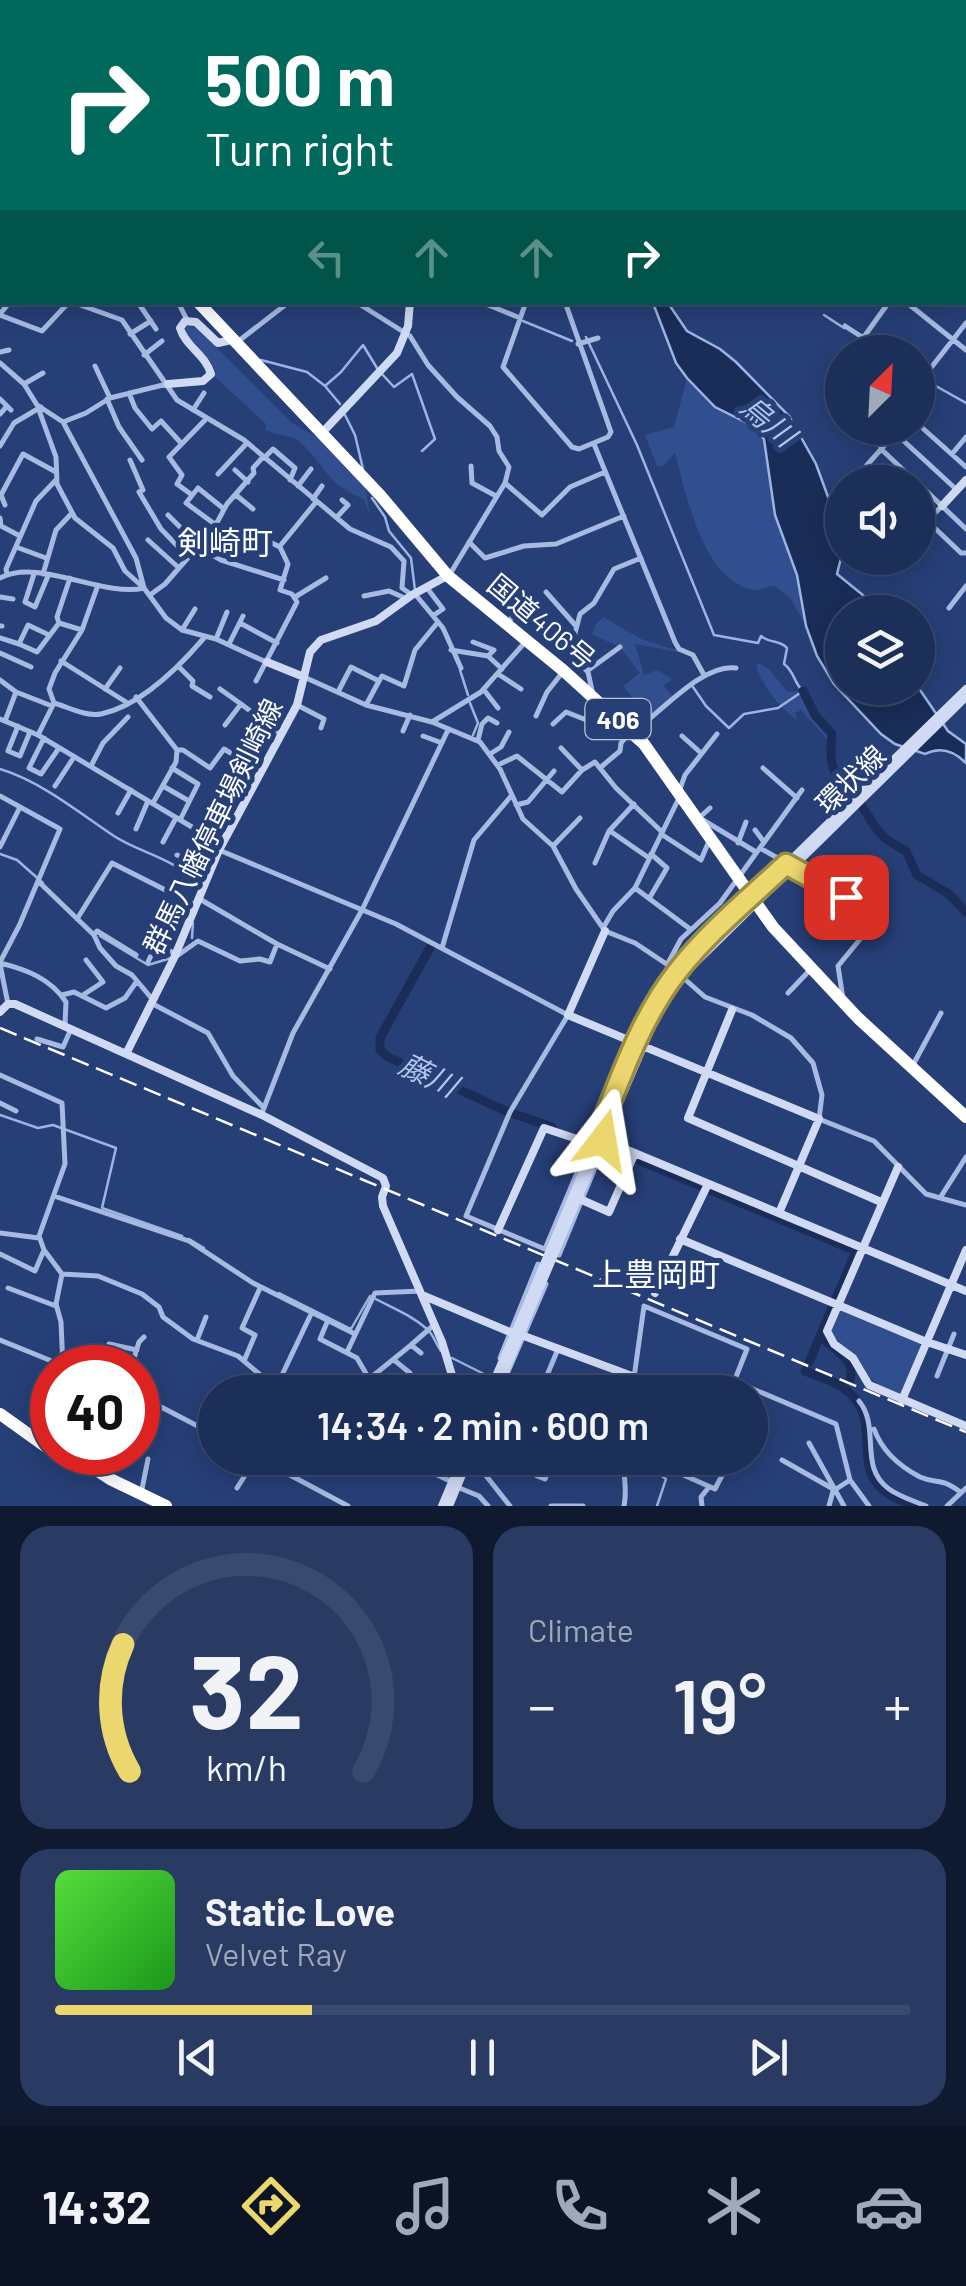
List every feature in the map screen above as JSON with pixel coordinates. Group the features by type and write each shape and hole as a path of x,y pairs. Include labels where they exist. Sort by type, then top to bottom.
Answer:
{"highway":[{"name":"国道406号","path":"201,305 380,495 448,576 633,733 696,815 773,927 912,1068 963,1108"},
{"path":"0,1410 30,1431"},
{"path":"99,1475 150,1506"},
{"path":"104,1475 166,1506"}],"street":[{"path":"0,314 42,331 68,305"},
{"path":"140,305 156,329"},
{"path":"180,305 187,320"},
{"path":"187,320 196,322 218,343 233,342 285,305"},
{"path":"361,305 407,333 428,364 496,434 499,451 509,466 505,484 448,576"},
{"path":"320,434 397,353 407,333 410,305"},
{"path":"488,305 520,318"},
{"path":"525,305 504,370 572,446 579,449 608,438 611,432 566,305"},
{"path":"864,335 887,305"},
{"path":"910,305 966,350"},
{"path":"95,306 120,318 173,396 247,443 358,534 399,554 404,560 402,588 436,619 461,668"},
{"path":"63,422 129,393 203,381 211,374 208,364 180,331 187,320"},
{"path":"130,334 151,321"},
{"path":"935,363 966,324"},
{"path":"845,326 859,335"},
{"path":"578,344 598,338"},
{"path":"144,355 162,342"},
{"path":"0,352 10,350"},
{"path":"0,363 24,384 41,407 63,422 136,558 144,588"},
{"path":"95,366 119,427 142,460"},
{"path":"24,384 43,372"},
{"path":"129,393 135,408 152,429 161,421 180,444"},
{"path":"193,410 204,393"},
{"path":"0,399 9,408 0,414"},
{"path":"0,446 14,423 41,407"},
{"path":"41,407 56,457 56,476 72,513 113,548 126,571 166,618 182,630 216,639 366,705 410,715 478,740 498,765 516,805 532,829 552,846 576,890 604,929 635,943 705,997 783,1032 812,1063 822,1095 819,1118 779,1213"},
{"path":"192,495 177,484 182,474 169,457 206,419"},
{"path":"952,454 966,437"},
{"path":"935,439 966,467"},
{"path":"218,474 247,443"},
{"path":"594,444 674,642 696,658 704,674"},
{"path":"878,445 899,465"},
{"path":"868,465 884,445"},
{"path":"912,445 957,490"},
{"path":"150,595 199,546 248,482 253,468 273,449 296,468 290,480"},
{"path":"5,505 1,495 22,454 56,476"},
{"path":"130,460 146,504 161,528 188,557"},
{"path":"471,466 472,483 496,496"},
{"path":"235,470 248,482"},
{"path":"298,486 311,470"},
{"path":"505,484 542,515 570,488 606,472"},
{"path":"56,476 36,501 3,573 70,578 124,592 144,588"},
{"path":"935,512 966,480"},
{"path":"280,546 322,486"},
{"path":"224,509 198,488 186,503 235,539 243,528 280,546 288,564 280,590 297,602 256,680"},
{"path":"236,496 253,509"},
{"path":"146,504 153,497"},
{"path":"338,516 348,506 342,500"},
{"path":"935,500 966,528"},
{"path":"328,510 334,502"},
{"path":"34,574 25,602 36,608 56,530 72,513"},
{"path":"168,515 199,546 221,560 284,580"},
{"path":"469,542 484,558 524,546 556,544 624,516"},
{"path":"0,518 0,526 20,536"},
{"path":"935,528 961,552 966,552"},
{"path":"148,540 179,568"},
{"path":"16,547 46,558"},
{"path":"392,560 399,554"},
{"path":"569,654 580,614 594,603 614,569 641,558"},
{"name":"群馬八幡停車場剣崎線","path":"126,1052 175,956 221,848 297,705 308,657 318,642 376,621 448,576"},
{"path":"59,623 57,617 70,578"},
{"path":"295,597 326,578"},
{"path":"59,748 40,774 28,768 53,705 49,689 61,661 82,630 98,585"},
{"path":"949,608 966,586"},
{"path":"366,705 382,676 404,686 416,650 443,610 427,588"},
{"path":"364,596 389,591 411,596"},
{"path":"546,592 576,626"},
{"path":"0,596 13,599"},
{"path":"182,630 195,609"},
{"path":"216,639 227,612"},
{"path":"507,623 516,614 541,625 587,671 593,683 590,721 566,712 554,724"},
{"path":"228,645 241,620 277,643"},
{"path":"59,623 82,630"},
{"path":"0,638 37,652 59,623"},
{"path":"19,644 28,626 49,635"},
{"path":"0,680 16,692 96,715 136,697 178,666 204,638"},
{"path":"432,722 484,690 528,640"},
{"path":"473,642 494,650 488,656"},
{"path":"587,671 620,647"},
{"path":"451,650 488,656 522,690"},
{"path":"0,653 30,667"},
{"path":"61,661 127,703"},
{"path":"178,666 193,681 192,686 210,697"},
{"path":"338,692 351,667 379,681"},
{"path":"105,689 120,668"},
{"path":"601,767 633,733 704,674 736,668"},
{"path":"536,716 547,692 564,671"},
{"path":"220,689 282,734"},
{"path":"823,833 966,689"},
{"path":"484,690 498,708"},
{"path":"16,692 3,720 41,736 221,848 442,948 568,1015 868,1138 922,1191 966,1206"},
{"name":"環状線","path":"500,1375 648,1016 680,974 966,696"},
{"path":"136,697 178,750"},
{"path":"225,725 242,704"},
{"path":"297,705 324,719 321,728"},
{"path":"403,732 410,715"},
{"path":"91,766 103,743 128,717"},
{"path":"478,740 488,718 497,723"},
{"path":"18,726 8,752 20,756 30,731"},
{"path":"263,1111 293,1033 362,910 448,730"},
{"path":"490,754 502,747 509,732"},
{"path":"576,1195 559,1255 466,1216 510,1112 568,1015 612,911 635,888 701,752 717,734"},
{"path":"424,736 442,743"},
{"path":"682,736 701,752"},
{"path":"562,748 582,770"},
{"path":"178,750 210,768 224,749 260,771"},
{"path":"136,829 163,786 178,750"},
{"path":"55,786 74,756"},
{"path":"498,765 517,756 562,792 595,762 661,833 700,860 712,839"},
{"path":"162,842 198,784 172,768"},
{"path":"763,768 797,798"},
{"path":"516,805 528,802 554,772"},
{"path":"232,826 206,810 225,784 247,796"},
{"path":"163,786 189,801"},
{"path":"118,813 130,790"},
{"path":"667,965 674,948 720,903 802,790"},
{"path":"442,948 474,840 512,795"},
{"path":"0,796 60,828 0,963 8,1004"},
{"path":"595,863 609,831 634,804"},
{"path":"0,847 20,806"},
{"path":"710,808 696,815 738,843 760,847 857,904 867,919 861,938 838,966 842,1001"},
{"path":"552,846 580,818"},
{"path":"738,843 746,822"},
{"path":"755,830 760,847"},
{"path":"609,831 667,868 650,897"},
{"path":"176,855 211,869"},
{"path":"78,919 110,864 330,968"},
{"path":"38,881 94,935 116,966 138,980 152,1002 208,1033 234,1076 263,1111"},
{"path":"635,888 690,930"},
{"path":"148,962 162,925"},
{"path":"94,935 98,931 136,956"},
{"path":"156,945 175,956 198,941 240,961 270,962 277,944"},
{"path":"83,995 103,982 86,960"},
{"path":"0,963 36,975 66,1002 68,1026 63,1047 37,1039"},
{"path":"788,993 812,969"},
{"path":"62,995 68,991 83,995 106,1008 125,998 138,980"},
{"path":"0,1012 8,1004"},
{"path":"8,1004 263,1111 383,1178 384,1206 435,1324 451,1375"},
{"path":"732,1010 688,1118 882,1202"},
{"path":"912,1068 941,1013"},
{"path":"0,1075 62,1103 65,1164 39,1238 62,1274 56,1306 64,1345"},
{"path":"0,1103 16,1110"},
{"path":"498,1230 544,1128 635,1153 966,1291"},
{"path":"576,1195 609,1212 635,1153"},
{"path":"940,1198 966,1157"},
{"path":"898,1168 828,1326 831,1340 853,1358 869,1384 966,1426"},
{"path":"655,1294 708,1184"},
{"path":"545,1249 576,1195"},
{"path":"54,1196 190,1241 260,1286 354,1334"},
{"path":"0,1233 39,1238"},
{"path":"680,1240 966,1355"},
{"path":"0,1254 35,1271 44,1250"},
{"path":"902,1400 966,1250"},
{"path":"499,1375 496,1369 538,1264 551,1270 508,1374 504,1375"},
{"path":"62,1274 98,1276 142,1294 159,1307 163,1317 197,1340 244,1361 261,1375"},
{"path":"244,1361 256,1335 242,1328 260,1286"},
{"path":"8,1288 56,1306"},
{"path":"347,1352 375,1292 422,1293 510,1332"},
{"path":"634,1375 644,1306 747,1349 736,1375"},
{"path":"282,1375 312,1312"},
{"path":"197,1340 206,1316"},
{"path":"328,1320 320,1339 357,1358 367,1375"},
{"path":"374,1375 382,1372 435,1324"},
{"path":"936,1376 954,1334"},
{"path":"524,1336 631,1375"},
{"path":"140,1345 144,1337"},
{"path":"0,1340 30,1352"},
{"path":"109,1344 114,1345"},
{"path":"411,1345 421,1354"},
{"path":"547,1375 558,1348"},
{"path":"394,1360 409,1375"},
{"path":"768,1395 836,1424 850,1480 869,1506"},
{"path":"859,1401 884,1451 917,1475 927,1480 939,1479 962,1490 947,1506"},
{"path":"160,1406 198,1425"},
{"path":"871,1422 875,1474 888,1489 926,1506"},
{"path":"809,1443 844,1506"},
{"path":"782,1460 835,1490"},
{"path":"118,1475 179,1506"},
{"path":"142,1489 145,1475"},
{"path":"237,1488 246,1475"},
{"path":"289,1475 348,1506"},
{"path":"437,1475 479,1496 488,1506"},
{"path":"446,1506 457,1475"},
{"path":"480,1475 510,1506"},
{"path":"537,1476 545,1479 547,1475"},
{"path":"624,1506 628,1483 625,1475"},
{"path":"683,1475 714,1489 722,1475"},
{"path":"829,1506 835,1490 850,1480"},
{"path":"702,1506 701,1498 709,1487"},
{"path":"551,1506 583,1506"}],"shaded area":[{"path":"193,324 292,423 317,437 365,486 370,515 364,499 335,482 297,440 265,429 266,424 214,376 214,366 184,330 185,325"},
{"path":"687,378 715,407 751,425 764,439 775,515 797,575 806,626 790,598 775,586 753,590 721,571 699,534 675,453 663,466 657,466 645,435 674,427"},
{"path":"603,617 641,639 688,654 635,644 644,675 657,670 672,679 664,686 674,698 649,718 623,686 640,673 621,648 592,634"},
{"path":"759,663 770,670 787,692 803,691 832,737 827,739 801,710 795,713 797,720 783,708 763,682 756,666"},
{"path":"842,1310 921,1343 923,1347 902,1394 899,1396 875,1382 834,1338 830,1330"}],"water":[{"name":"烏川","path":"654,305 669,305 687,331 736,362 789,416 816,464 825,489 825,575 838,575 863,595 825,595 825,669 806,626 797,575 775,515 764,439 751,425 715,407 676,363"},
{"path":"854,705 930,705 948,731 966,744 966,763 947,751 925,754 895,744"}],"waterway":[{"path":"824,315 844,328"},
{"path":"523,321 572,341"},
{"path":"586,337 637,445 714,635 758,643 761,636 784,645 784,664 803,691 778,708 744,714 729,728 693,687"},
{"path":"325,386 363,345 377,368"},
{"path":"261,360 307,372 340,404"},
{"path":"382,374 394,387 412,374 435,439 422,451"},
{"path":"935,386 966,403"},
{"path":"345,415 355,435 363,469"},
{"path":"372,498 389,531 411,558 415,590"},
{"path":"460,670 468,695"},
{"path":"803,691 815,715 832,734 832,761 837,776 884,837 906,851 917,875 949,894 966,912"},
{"path":"470,703 478,723 473,735"},
{"path":"0,769 45,790 125,842 182,870 198,888"},
{"path":"0,854 17,860 43,883"},
{"path":"192,938 193,923"},
{"path":"100,936 148,965 171,958"},
{"name":"藤川","path":"431,946 380,1038 380,1050 506,1111 552,1127"},
{"path":"0,1115 38,1128 53,1125 116,1148 102,1208 182,1236"},
{"name":"藤川","path":"607,1147 629,1156"},
{"name":"藤川","path":"636,1159 854,1250 809,1362"},
{"path":"189,1239 204,1248"},
{"path":"279,1293 351,1329 370,1296 420,1324 441,1351"},
{"name":"藤川","path":"820,1335 847,1360 850,1380"},
{"path":"452,1358 486,1375"},
{"name":"藤川","path":"805,1371 838,1385 855,1398 862,1410 872,1476 888,1493 915,1506"},
{"path":"657,1506 666,1479 660,1475"}],"railway":[{"path":"0,1028 966,1432"}],"district":[{"name":"剣崎町","path":"225,541"},
{"name":"上豊岡町","path":"656,1273"}],"route":[{"path":"603,1140 597,1137 648,1016 677,972 720,928 786,864 846,897"}]}
